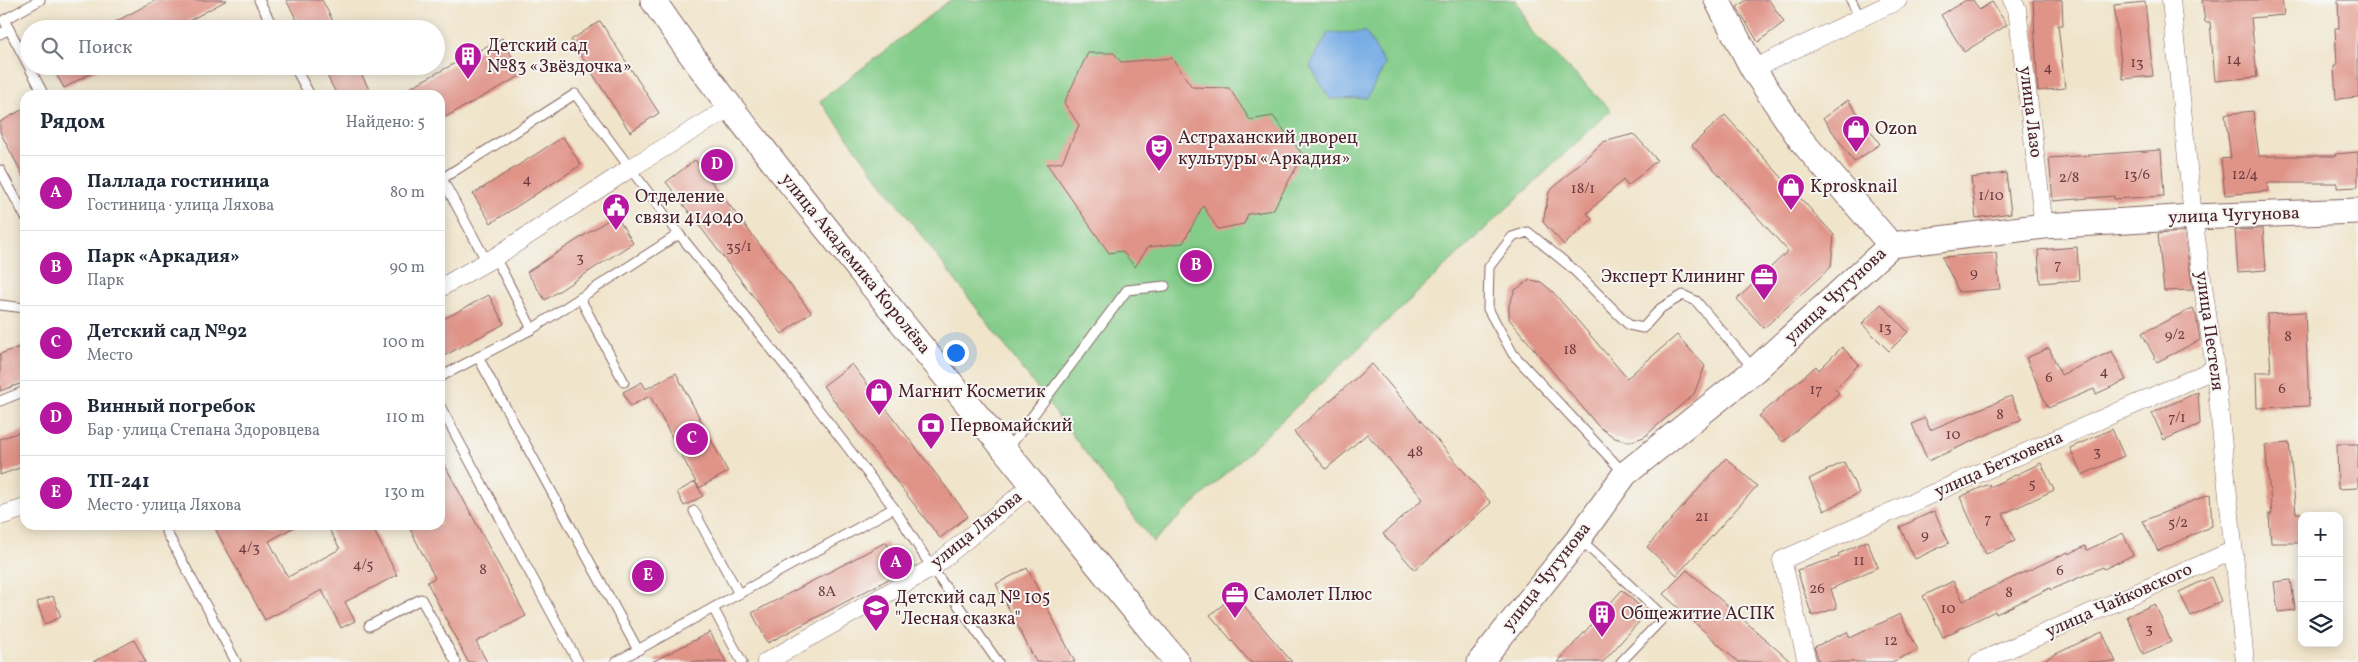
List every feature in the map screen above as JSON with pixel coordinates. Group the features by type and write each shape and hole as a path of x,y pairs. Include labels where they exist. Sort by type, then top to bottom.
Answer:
{"street":[{"name":"улица Академика Королёва","path":"653,0 731,107 1005,452 1176,662"},
{"path":"1717,0 1753,69 1801,140 1891,244"},
{"path":"1753,69 1898,0"},
{"name":"улица Лазо","path":"2012,0 2017,9 2044,226"},
{"name":"улица Пестеля","path":"2171,0 2192,217 2215,369 2232,551 2245,662"},
{"path":"445,285 491,259 629,169 731,107"},
{"name":"улица Чугунова","path":"1480,662 1579,538 1625,474 1755,370 1891,244 2044,226 2192,217 2358,211"},
{"name":"улица Бетховена","path":"1807,662 1782,560 2215,369"},
{"name":"улица Ляхова","path":"766,662 932,568 1032,485"},
{"path":"0,516 20,510"},
{"name":"улица Чайковского","path":"1979,662 2232,551"}],"lane":[{"path":"20,50 2,16 40,0"},
{"path":"259,0 269,20"},
{"path":"1851,0 1860,18"},
{"path":"0,34 9,29"},
{"path":"33,75 41,90"},
{"path":"299,75 307,90"},
{"path":"445,175 575,94 679,234 790,372 894,508 932,568 998,662"},
{"path":"0,170 20,207"},
{"path":"445,184 532,329"},
{"path":"1625,474 1513,354 1488,309 1489,267 1512,237 1528,232 1572,268 1629,324 1643,328 1662,308 1683,295 1696,301 1755,370"},
{"path":"445,374 532,329 679,234"},
{"path":"1005,452 1127,290 1165,286"},
{"path":"580,298 624,382"},
{"path":"0,305 20,307"},
{"path":"478,357 638,650"},
{"path":"0,401 20,393"},
{"path":"445,415 578,662"},
{"path":"616,662 894,508"},
{"path":"694,511 739,594"},
{"path":"166,530 236,662"},
{"path":"1579,538 1664,617 1622,662"},
{"path":"369,626 421,599 456,662"},
{"path":"713,608 742,662"}],"green space":[{"path":"950,0 1516,0 1532,32 1611,110 1153,542 820,101"}],"water":[{"path":"1366,32 1385,65 1367,98 1330,99 1310,66 1328,33"}],"building":[{"path":"156,0 227,0 190,20 119,20"},
{"path":"286,0 322,0 332,20 297,20"},
{"path":"1746,0 1769,0 1784,22 1758,42 1737,7"},
{"path":"1966,0 1973,0 1979,10 1992,2 2007,25 1964,52 1941,15"},
{"path":"2033,0 2062,0 2063,25 2058,25 2065,88 2038,91"},
{"path":"2202,0 2282,0 2284,15 2251,18 2257,77 2215,81 2210,22 2205,22"},
{"path":"2338,0 2358,0 2358,97 2336,99 2334,66 2337,66 2335,28 2339,28"},
{"path":"2145,2 2153,76 2123,79 2114,5"},
{"path":"600,21 659,113 630,132 571,40"},
{"name":"Детский сад №83 «Звёздочка»","path":"502,38 522,75 445,117 445,90 405,90 433,75 445,75 445,69"},
{"path":"1088,53 1114,53 1121,62 1172,58 1192,87 1229,88 1250,120 1273,116 1303,155 1273,210 1248,214 1244,224 1218,229 1203,206 1183,243 1148,247 1135,267 1122,251 1109,253 1047,164 1062,162 1079,125 1064,103"},
{"path":"57,75 88,75 64,88"},
{"path":"327,75 362,75 369,90 334,90"},
{"path":"1848,100 1880,144 1854,162 1823,118"},
{"path":"20,111 20,170 0,132 0,122"},
{"path":"2253,111 2259,156 2336,156 2335,154 2358,152 2358,187 2337,188 2337,183 2267,183 2268,191 2225,195 2221,159 2231,158 2225,114"},
{"path":"1725,115 1834,235 1831,267 1764,328 1737,299 1788,251 1692,145"},
{"path":"1634,134 1657,160 1628,186 1623,180 1587,213 1592,219 1564,245 1543,222 1549,192 1603,142"},
{"path":"563,137 581,165 491,223 473,194"},
{"path":"2161,150 2164,196 2114,199 2114,196 2053,201 2049,158"},
{"path":"695,160 811,312 782,334 666,182"},
{"path":"2006,173 2011,213 1976,218 1971,178"},
{"path":"616,215 633,243 545,300 527,272"},
{"path":"2263,229 2266,270 2238,272 2235,230"},
{"path":"2184,232 2193,290 2164,291 2158,234"},
{"path":"2077,247 2079,280 2040,283 2038,250"},
{"path":"1996,253 2000,289 1959,292 1942,257"},
{"path":"1530,280 1541,282 1553,292 1627,378 1677,335 1705,366 1694,394 1644,437 1629,442 1615,438 1598,426 1509,319 1509,305 1515,290"},
{"path":"489,295 504,324 445,355 445,318"},
{"path":"1881,304 1908,332 1889,351 1862,324"},
{"path":"2193,308 2200,340 2157,362 2142,333"},
{"path":"2305,312 2309,406 2257,408 2256,372 2271,372 2267,314"},
{"path":"20,347 20,384 0,391 0,354"},
{"path":"1842,347 1859,364 1835,389 1839,393 1783,442 1759,416 1816,366 1819,370"},
{"path":"2049,348 2061,375 2112,351 2126,380 2096,394 2094,389 2048,408 2026,358"},
{"path":"852,364 968,516 940,538 823,386"},
{"path":"1372,364 1491,503 1415,570 1383,534 1423,499 1367,434 1326,469 1294,432"},
{"path":"676,373 728,472 699,488 650,396 630,406 623,392 642,382 646,389"},
{"path":"2198,392 2200,424 2164,440 2152,413"},
{"path":"2011,396 2022,419 1928,461 1912,424 1925,418 1930,430"},
{"path":"2112,429 2124,456 2082,475 2070,448"},
{"path":"20,432 20,468 0,475 0,439"},
{"path":"2289,443 2296,513 2298,513 2298,543 2271,543 2269,514 2272,514 2265,445"},
{"path":"2337,444 2358,444 2358,488 2338,489"},
{"path":"1726,458 1757,486 1677,575 1647,547"},
{"path":"1844,462 1859,493 1824,511 1809,479"},
{"path":"2041,463 2054,490 2003,514 2015,541 1986,554 1960,497 1989,484 1990,487"},
{"path":"445,465 526,616 476,642 487,662 468,662 427,582 435,578 411,530 445,530"},
{"path":"695,482 703,496 684,506 677,492"},
{"path":"2210,494 2212,526 2158,551 2143,521"},
{"path":"1934,511 1949,543 1915,559 1900,527"},
{"path":"216,530 289,530 269,541 288,577 340,549 330,530 374,530 397,575 345,602 355,621 341,628 322,590 265,620"},
{"path":"2123,533 2133,555 2104,569 2103,567 2051,590 2050,588 1996,614 1995,611 1943,637 1923,596 1953,581 1963,601 2068,552 2069,554 2085,546 2087,550"},
{"path":"1867,541 1878,567 1831,589 1837,608 1812,616 1797,570 1839,557 1838,554"},
{"path":"886,542 902,572 768,643 752,613"},
{"path":"651,566 658,580 645,586 638,573"},
{"path":"1027,568 1075,662 1036,662 996,584"},
{"path":"1687,570 1791,662 1738,662 1663,594"},
{"path":"2211,577 2221,601 2191,616 2179,592"},
{"path":"2291,580 2295,610 2278,612 2274,582"},
{"name":"Общежитие АСПК","path":"1622,590 1647,613 1603,662 1558,662"},
{"path":"1235,595 1292,662 1250,662 1210,615"},
{"path":"53,596 61,617 45,624 37,602"},
{"path":"2155,604 2171,642 2143,654 2127,616"},
{"path":"1900,614 1918,650 1892,662 1819,662 1814,647 1847,632 1850,638"},
{"path":"710,632 726,662 652,662"},
{"path":"2102,632 2116,662 2039,662"},
{"path":"134,640 146,662 93,662"}],"place":[{"name":"Детский сад №83 «Звёздочка»","path":"468,80"},
{"name":"Ozon","path":"1856,153"},
{"name":"Винный погребок","path":"717,165"},
{"name":"Астраханский дворец культуры «Аркадия»","path":"1159,172"},
{"name":"Kprosknail","path":"1791,211"},
{"name":"Отделение связи 414040","path":"616,231"},
{"name":"Парк «Аркадия»","path":"1196,266"},
{"name":"Эксперт Клининг","path":"1764,301"},
{"name":"Магнит Косметик","path":"879,416"},
{"name":"Детский сад №92","path":"692,439"},
{"name":"Первомайский","path":"931,450"},
{"name":"Паллада гостиница","path":"896,563"},
{"name":"ТП-241","path":"648,576"},
{"name":"Самолет Плюс","path":"1235,619"},
{"name":"Детский сад № 105 \"Лесная сказка\"","path":"876,632"},
{"name":"Общежитие АСПК","path":"1602,638"}]}
